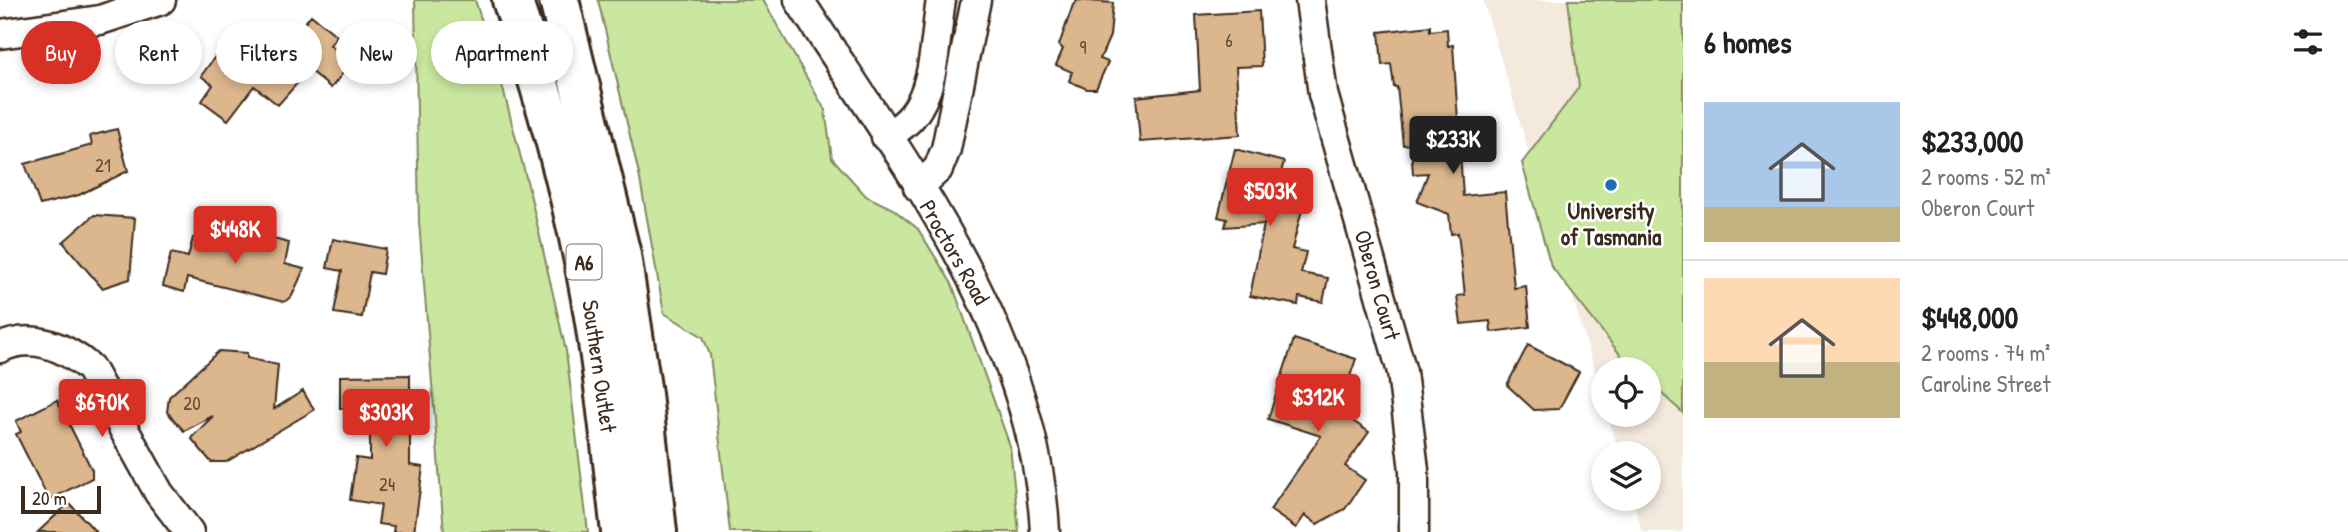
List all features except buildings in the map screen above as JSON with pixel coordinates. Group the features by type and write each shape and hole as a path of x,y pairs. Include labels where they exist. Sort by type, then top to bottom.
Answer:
{"highway":[{"name":"Southern Outlet","path":"512,0 549,116 583,255 598,348 621,532"},
{"name":"Southern Outlet","path":"559,0 621,255 642,394 657,532"}],"street":[{"path":"0,34 100,20 161,0"},
{"name":"Proctors Road","path":"799,0 976,284 1009,363 1039,465 1045,532"},
{"path":"886,137 910,119 921,104 927,85 941,0"},
{"path":"918,187 938,169 946,149 976,0"},
{"name":"Oberon Court","path":"1310,0 1323,94 1402,372 1414,470 1414,532"},
{"path":"0,348 10,343 40,342 74,354 90,368 159,493 189,532"}],"shaded area":[{"name":"University of Tasmania","path":"1483,0 1683,0 1683,532 1642,532 1636,511 1661,511 1661,441 1616,441 1611,427 1661,427 1661,357 1591,358"}],"green space":[{"path":"415,0 475,0 482,21 431,21 431,84 502,84 566,351 588,532 444,532 419,222"},
{"path":"598,0 763,0 825,110 832,158 866,196 893,209 918,229 952,284 1010,446 1019,532 730,532 710,355 703,337 664,313 639,174"},
{"name":"University of Tasmania","path":"1568,0 1683,0 1683,413 1661,393 1661,357 1622,357 1551,266 1522,163 1579,87"}],"place":[{"name":"University of Tasmania","path":"1611,185"}]}
